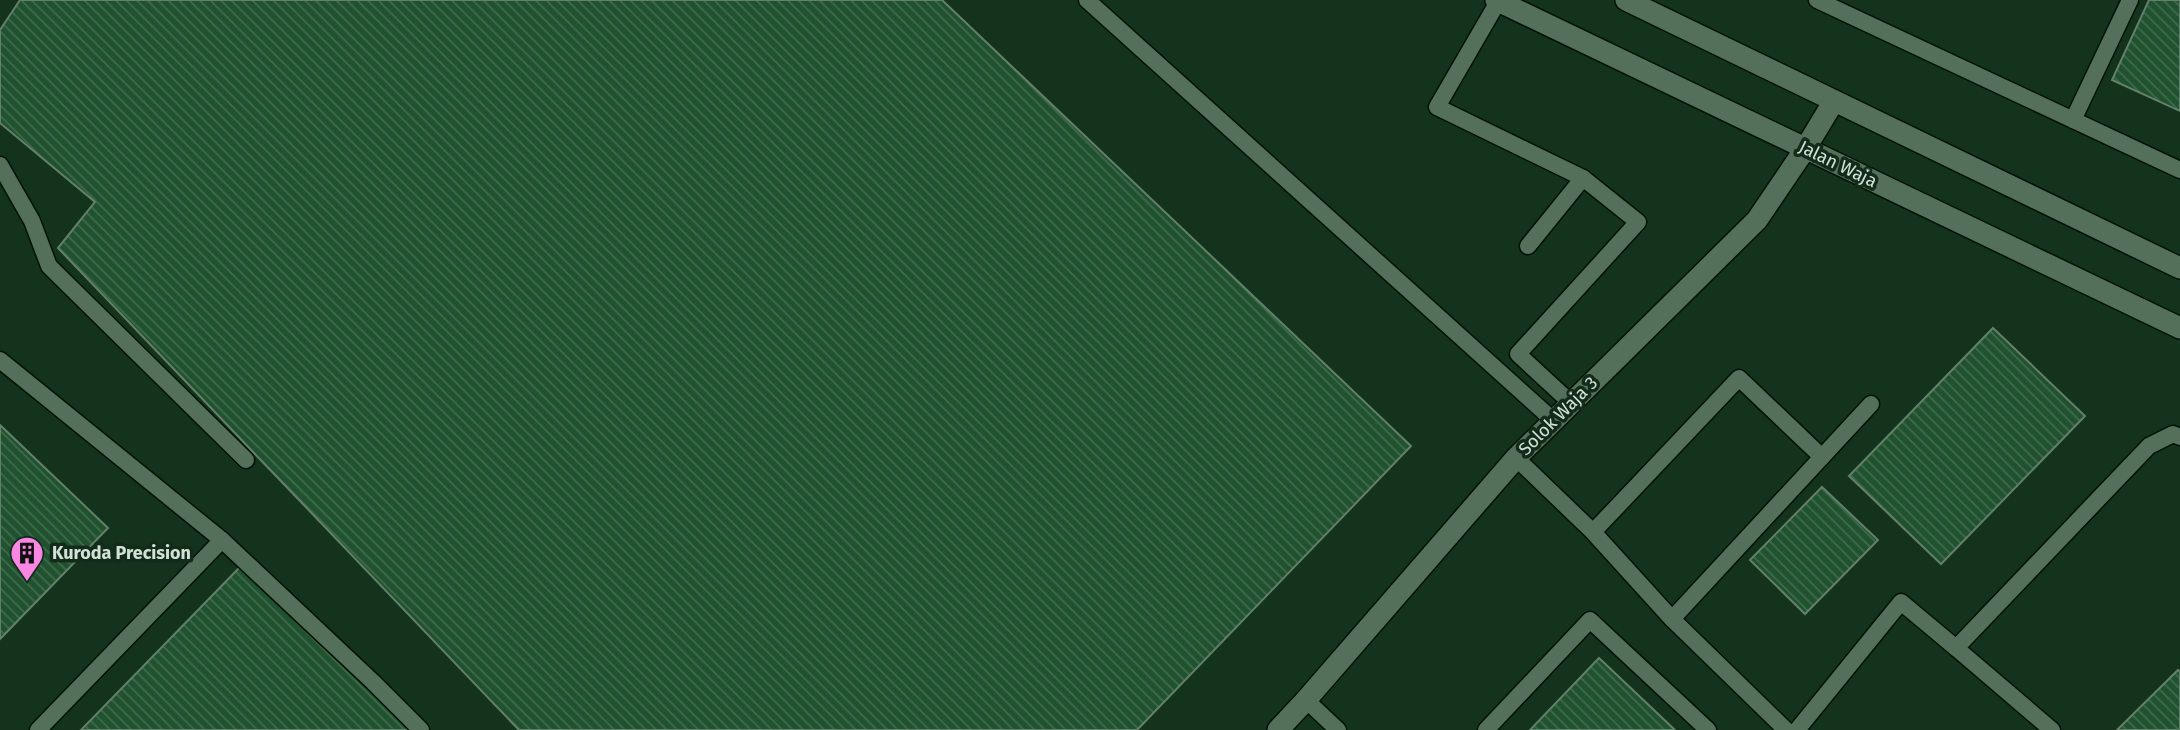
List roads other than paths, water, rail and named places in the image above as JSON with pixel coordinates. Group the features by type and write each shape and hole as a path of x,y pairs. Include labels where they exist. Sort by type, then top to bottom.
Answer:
{"street":[{"name":"Jalan Waja","path":"1497,1 2180,328"},
{"path":"1633,2 2180,268"},
{"name":"Solok Waja 3","path":"1278,730 1516,458 1757,219 1834,101"}],"lane":[{"path":"1087,0 1554,421"},
{"path":"1817,0 2180,170"},
{"path":"2073,120 2130,0"},
{"path":"1497,1 1437,107 1583,178 1638,222 1518,354 1572,403"},
{"path":"0,165 32,221 48,266 246,460"},
{"path":"1528,246 1583,178"},
{"path":"0,360 222,540 421,730"},
{"path":"1593,532 1739,378 1822,457"},
{"path":"1672,619 1871,404"},
{"path":"1956,648 2149,446 2173,434 2180,437"},
{"path":"1516,458 1593,532 1672,619 1786,730"},
{"path":"38,730 222,540"},
{"path":"1797,730 1900,603 2052,730"},
{"path":"1486,730 1590,620 1708,730"},
{"path":"1306,700 1338,730"}],"place":[{"name":"Kuroda Precision","path":"27,583"}]}
